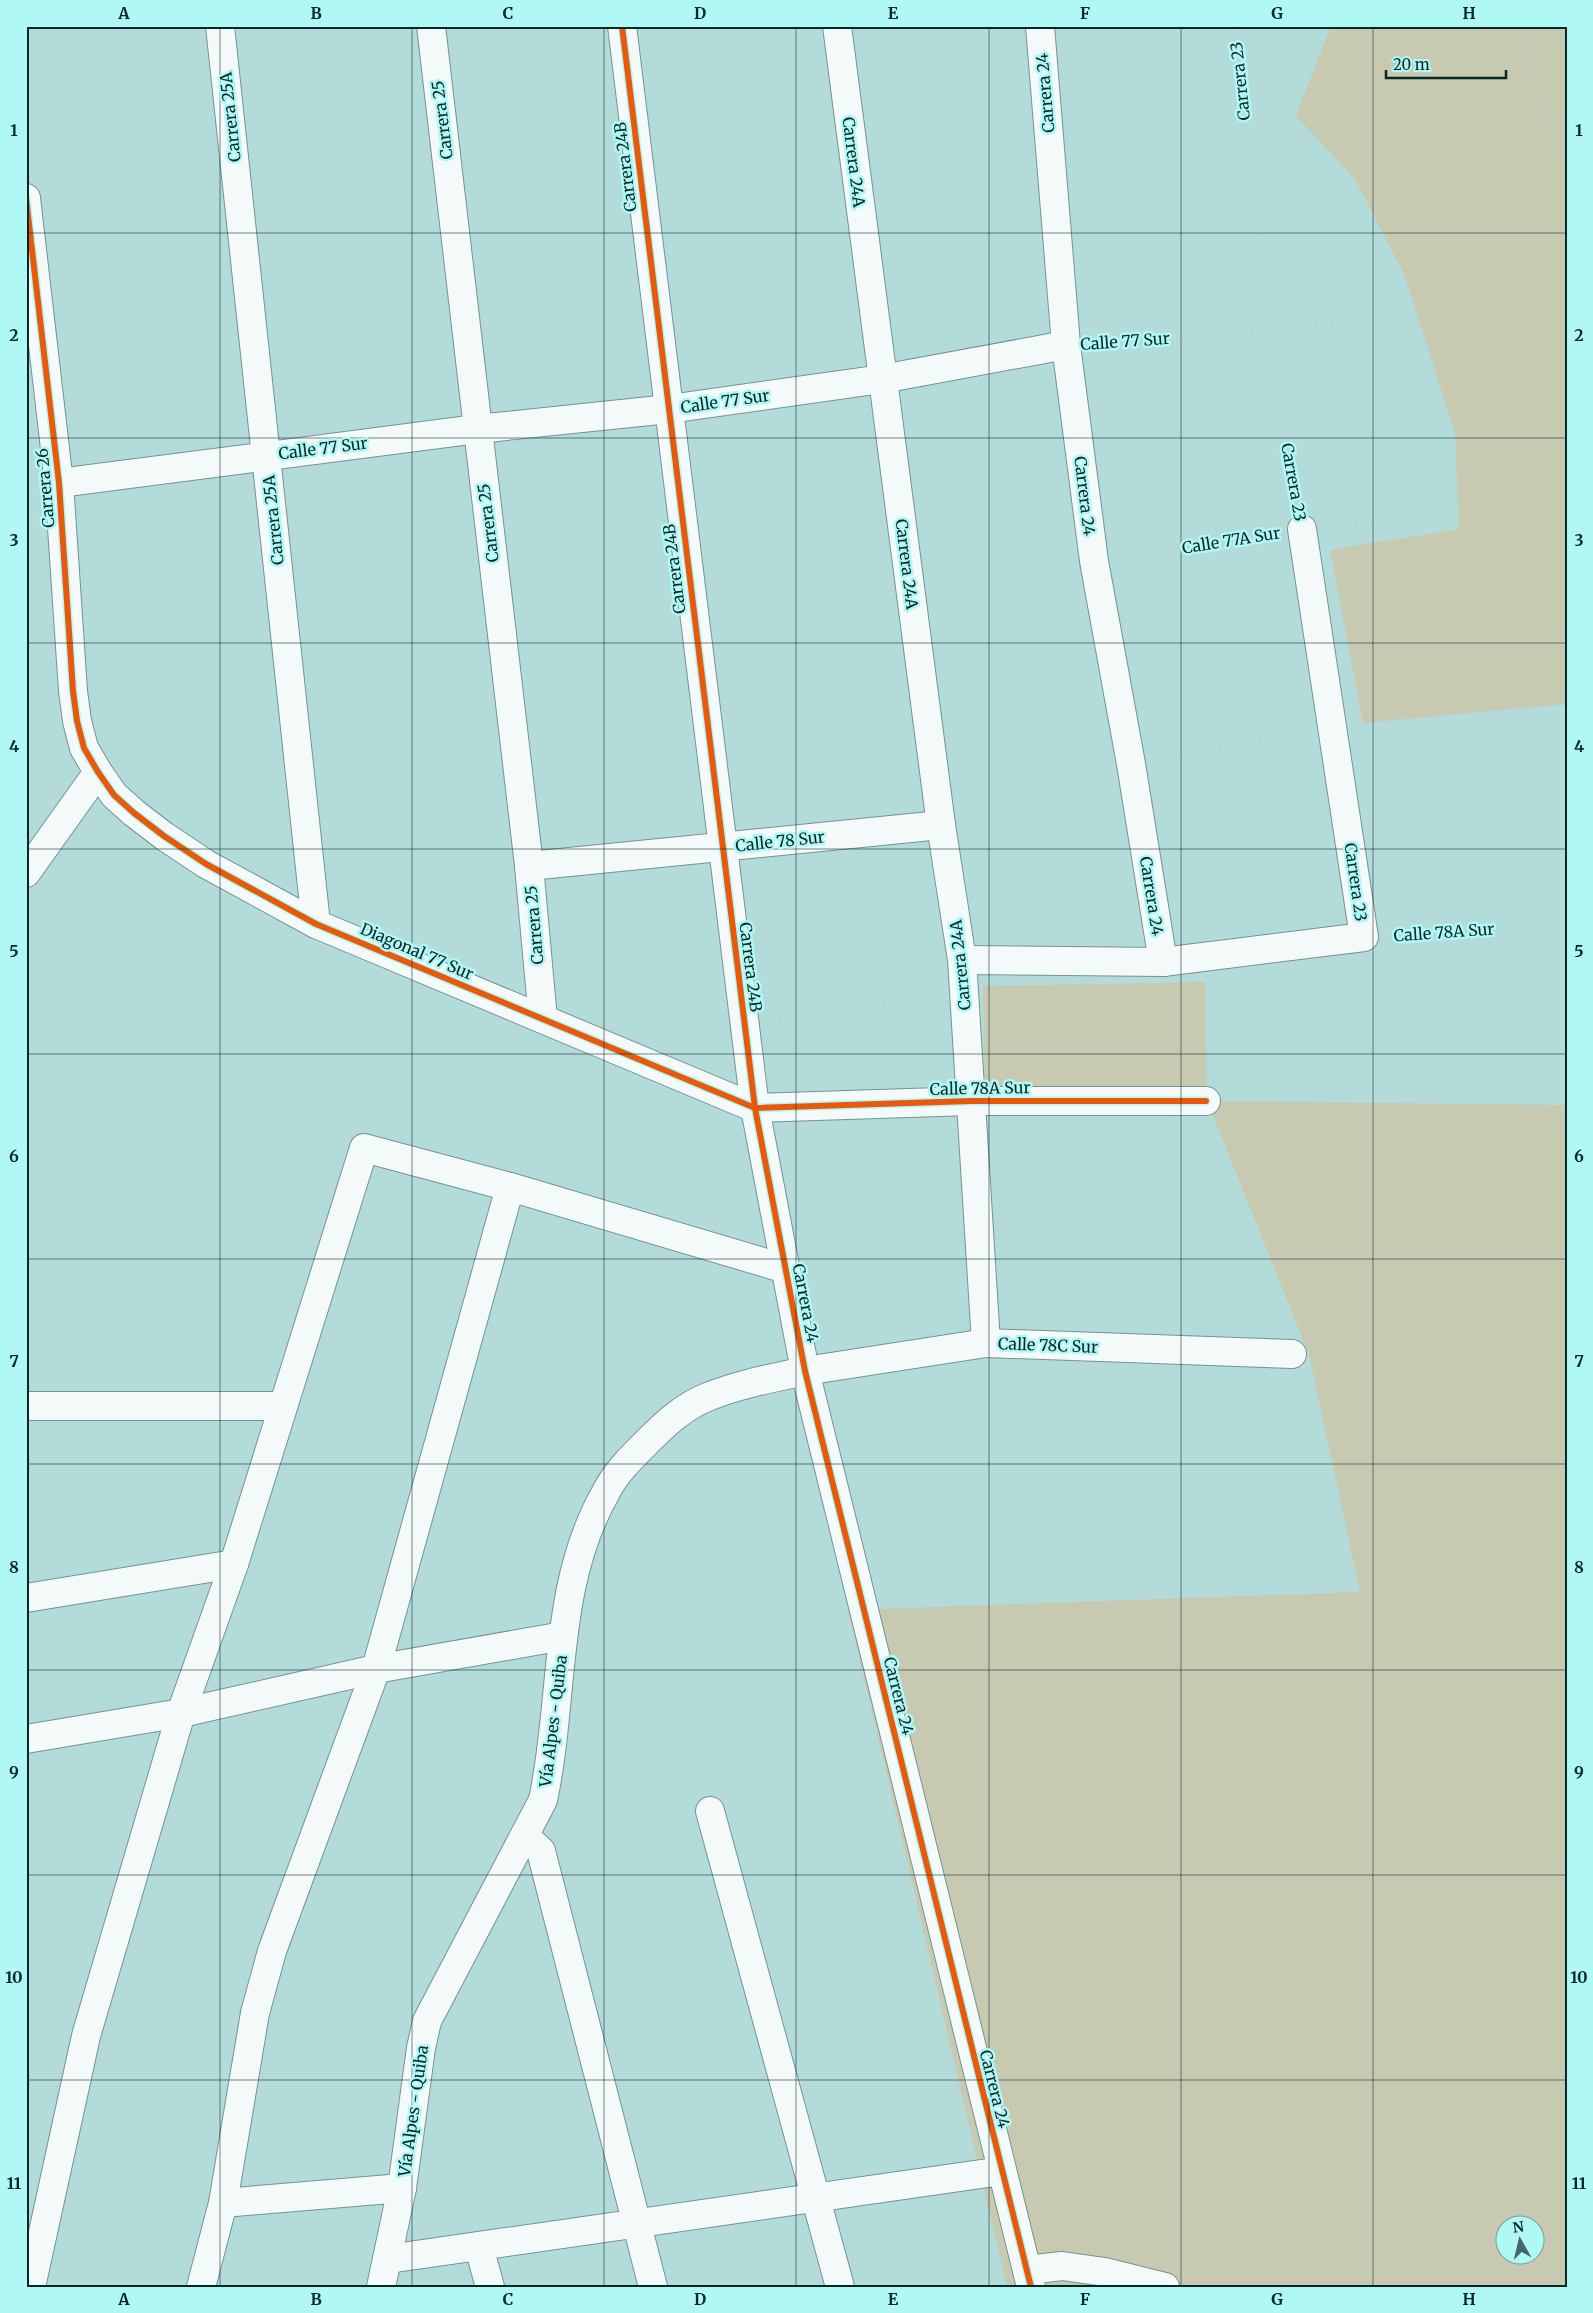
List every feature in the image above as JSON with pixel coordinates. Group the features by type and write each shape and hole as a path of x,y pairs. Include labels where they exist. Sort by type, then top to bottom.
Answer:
{"street":[{"name":"Carrera 25A","path":"220,26 316,924"},
{"name":"Carrera 25","path":"431,26 529,866 543,1019"},
{"name":"Carrera 24B","path":"622,26 755,1108"},
{"name":"Carrera 24A","path":"836,26 941,825 962,960 986,1343"},
{"name":"Carrera 24","path":"1040,26 1066,345 1094,561 1131,764 1163,962"},
{"name":"Carrera 26","path":"26,198 59,483 73,691 77,721 84,748 98,772"},
{"name":"Calle 77 Sur","path":"59,483 477,429 669,409 882,379 1066,345"},
{"name":"Carrera 23","path":"1302,529 1364,937"},
{"name":"Diagonal 77 Sur","path":"98,772 121,801 164,836 206,864 316,924 755,1108"},
{"path":"26,873 98,772"},
{"name":"Calle 78 Sur","path":"529,866 941,825"},
{"path":"962,960 1163,962 1364,937"},
{"name":"Calle 78A Sur","path":"755,1108 971,1101 1206,1101"},
{"name":"Carrera 24","path":"755,1108 805,1370 1029,2278"},
{"path":"31,2287 86,2036 181,1713 234,1564 364,1148 510,1188 786,1269"},
{"path":"201,2287 223,2203 255,2013 272,1951 376,1668 510,1188"},
{"name":"Calle 78C Sur","path":"805,1370 986,1343 1292,1354"},
{"name":"Vía Alpes - Quiba","path":"381,2287 402,2188 421,2048 427,2021 543,1800 550,1768 563,1636 572,1577 587,1529 606,1490 625,1464 666,1421 709,1396 805,1370"},
{"path":"26,1406 283,1406"},
{"path":"26,1598 234,1564"},
{"path":"26,1739 181,1713 376,1668 563,1636"},
{"path":"710,1811 840,2287"},
{"path":"525,1836 541,1851 653,2287"},
{"path":"388,2259 1002,2171"},
{"path":"223,2203 402,2188"},
{"path":"479,2247 490,2287"},
{"path":"1029,2278 1070,2268 1105,2272 1165,2287"}],"path":[{"path":"1518,26 1551,129 1567,137"},
{"path":"1561,26 1567,46"},
{"path":"1534,926 1567,919"},
{"path":"745,1026 965,992"}],"green space":[{"path":"1331,26 1567,26 1567,704 1363,723 1330,550 1459,529 1455,433 1404,274 1355,179 1296,116"},
{"path":"1205,982 1207,1101 985,1101 983,986"},
{"path":"1207,1101 1567,1105 1567,2287 1007,2287 848,1610 1360,1592 1309,1355"}],"cycle path":[{"path":"622,26 755,1108 805,1371 1031,2287"},
{"path":"26,198 59,483 73,691 77,721 84,748 114,795 164,836 206,864 316,924 755,1108 971,1101 1206,1101"}]}
